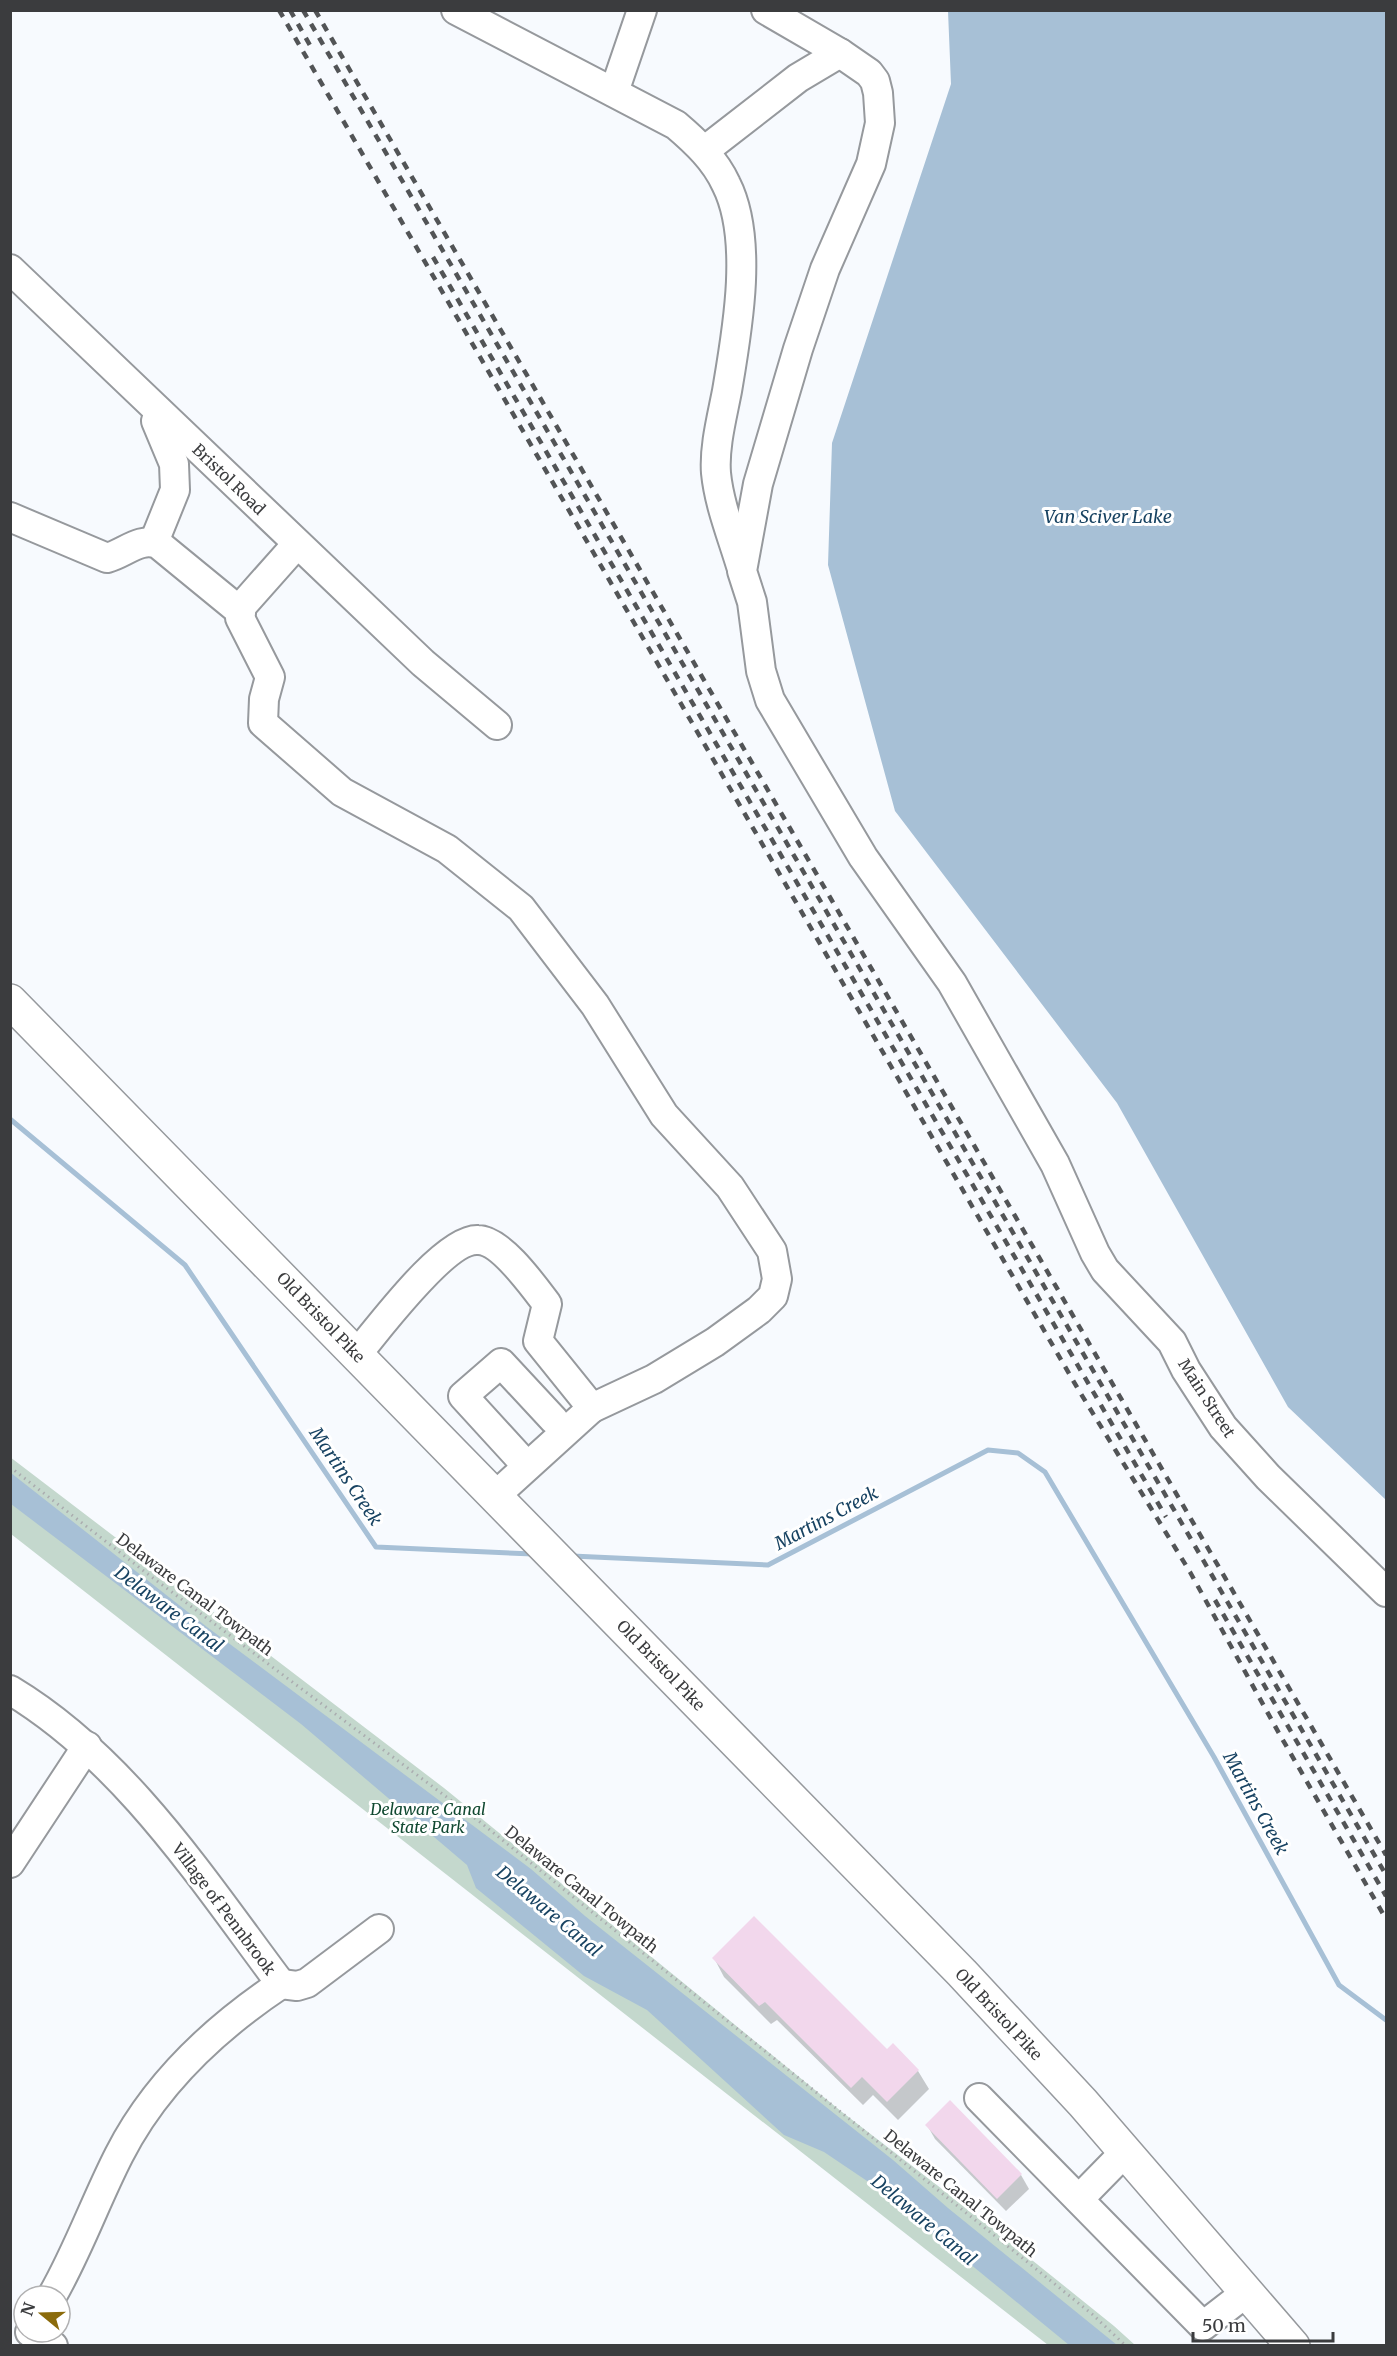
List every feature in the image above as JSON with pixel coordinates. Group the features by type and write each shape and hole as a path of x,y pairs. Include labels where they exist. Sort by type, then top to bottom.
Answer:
{"main road":[{"name":"Old Bristol Pike","path":"10,1001 962,1973 1125,2152 1293,2346"}],"street":[{"name":"Main Street","path":"456,10 676,125 704,151 727,184 735,204 741,245 740,298 716,472 725,512 752,602 761,671 770,700 863,857 952,983 1055,1164 1105,1270 1172,1342 1186,1370 1222,1427 1268,1477 1386,1592"},
{"path":"614,92 642,10"},
{"path":"742,570 758,484 798,349 825,269 871,164 880,123 875,81 861,66 766,10"},
{"path":"704,151 798,78 840,53"},
{"name":"Bristol Road","path":"10,269 423,663 497,725"},
{"path":"154,542 175,490 174,464 156,422 159,412"},
{"path":"10,517 107,558 120,554 141,542 154,542 241,612"},
{"path":"297,544 242,606 240,618 270,676 264,699 263,723 342,792 447,849 521,908 595,1005 664,1115 730,1187 772,1251 776,1263 773,1296 759,1310 715,1342 654,1379 592,1408 495,1496"},
{"path":"357,1354 420,1279 458,1244 478,1240 495,1245 547,1304 538,1341 592,1408"},
{"path":"527,1466 463,1396 501,1363 554,1420"},
{"name":"Village of Pennbrook","path":"10,1690 31,1703 87,1746 128,1787 206,1884 281,1984 223,2027 184,2063 138,2120 118,2156 77,2252 59,2284"},
{"path":"10,1863 87,1746"},
{"path":"281,1984 297,1986 307,1983 378,1929"},
{"path":"979,2098 1203,2326 1246,2292"},
{"path":"1079,2199 1125,2152"}],"path":[{"name":"Delaware Canal Towpath","path":"10,1467 149,1575 480,1822 1092,2314 1126,2346"}],"green space":[{"name":"Delaware Canal State Park","path":"10,1457 444,1788 842,2112 981,2219 1135,2345 1048,2345 11,1534"}],"water":[{"name":"Van Sciver Lake","path":"948,11 1386,11 1386,1500 1288,1407 1117,1103 895,811 828,565 832,443 951,84"},
{"name":"Delaware Canal","path":"11,1473 207,1627 531,1869 585,1916 893,2160 948,2208 1117,2345 1069,2345 876,2187 824,2152 784,2135 647,2010 584,1976 476,1888 467,1865 301,1724 11,1504"}],"building":[{"path":"754,1916 887,2049 893,2043 919,2070 887,2102 862,2077 851,2088 765,2002 759,2006 712,1958"},
{"path":"950,2100 1022,2174 997,2199 925,2125"}],"waterway":[{"name":"Martins Creek","path":"10,1119 185,1265 376,1547 533,1554"},
{"name":"Martins Creek","path":"572,1556 768,1565 988,1450 1018,1453 1045,1472 1214,1757 1339,1985 1386,2020"}],"railway":[{"path":"279,10 1078,1389 1190,1572 1280,1735 1386,1919"},
{"path":"290,10 311,47"},
{"path":"303,10 1386,1875"},
{"path":"315,10 1386,1855"},
{"path":"433,257 1166,1517"},
{"path":"1215,1600 1386,1896"}]}
